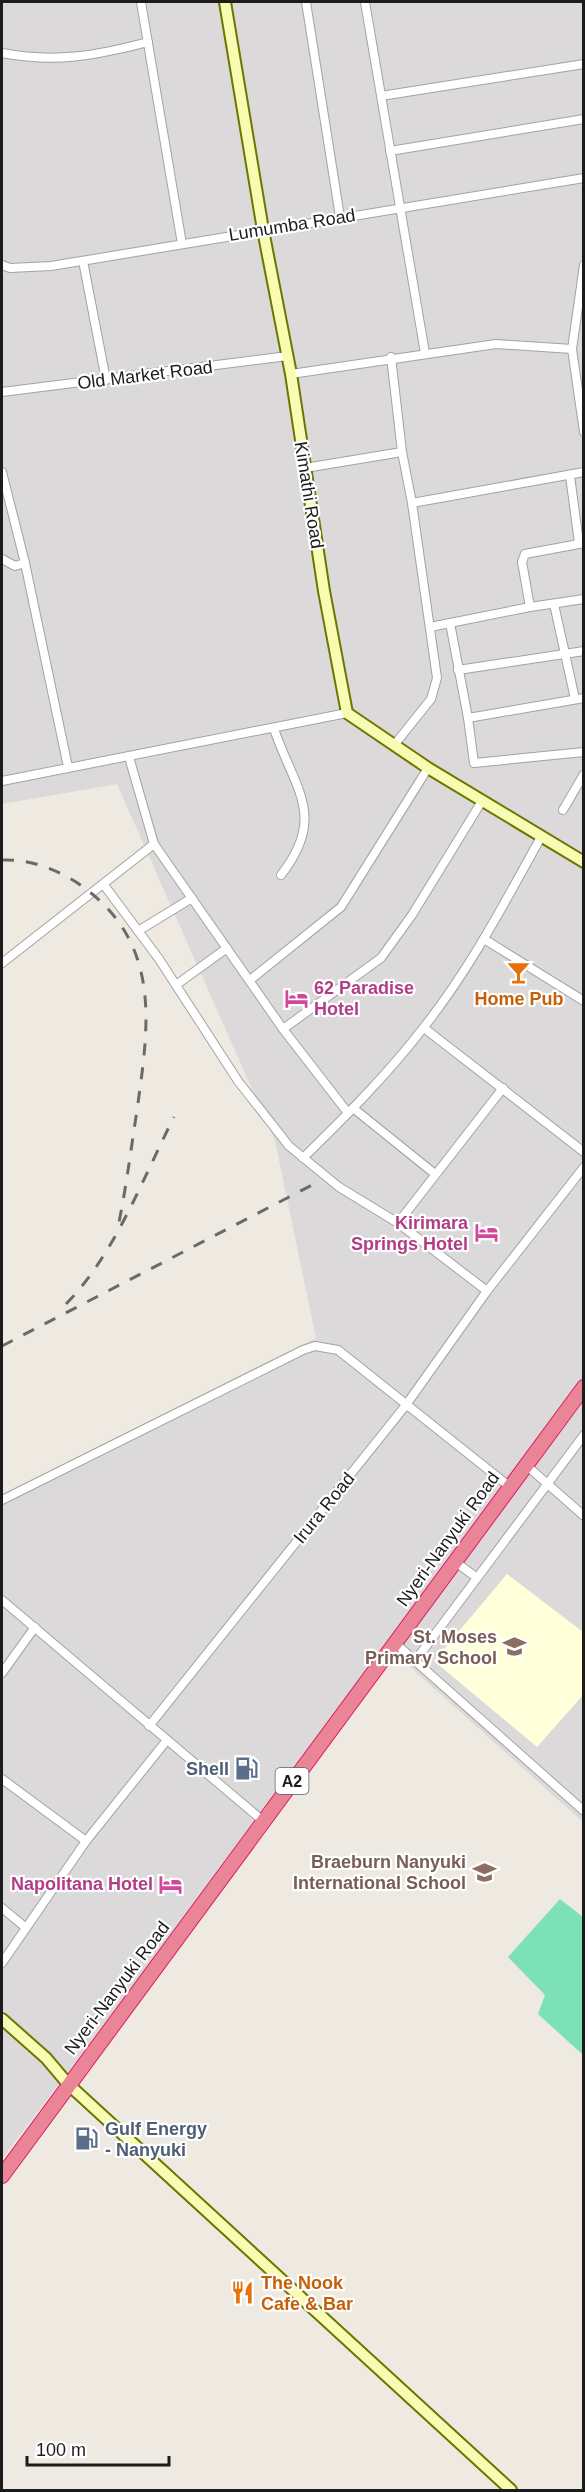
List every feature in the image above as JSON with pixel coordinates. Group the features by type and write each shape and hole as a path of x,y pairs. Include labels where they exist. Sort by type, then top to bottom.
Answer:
{"highway":[{"name":"Nyeri-Nanyuki Road","path":"2,2176 509,1485 584,1387"}],"street":[{"path":"141,2 182,244"},
{"name":"Kimathi Road","path":"225,2 263,230 288,356 324,591 347,713"},
{"path":"306,2 340,218"},
{"path":"365,2 425,353"},
{"path":"2,52 47,60 110,52 147,42"},
{"path":"381,96 584,64"},
{"path":"390,151 584,118"},
{"name":"Lumumba Road","path":"2,265 10,268 51,266 584,178"},
{"path":"83,261 106,380"},
{"path":"584,265 572,349 584,432"},
{"path":"291,374 391,357 513,343 572,349"},
{"name":"Old Market Road","path":"2,392 288,356"},
{"path":"391,357 402,452 437,668 431,699 394,744"},
{"path":"305,468 402,452"},
{"path":"2,472 25,563 68,767"},
{"path":"412,503 584,472"},
{"path":"530,607 522,562 525,554 581,543 570,476"},
{"path":"2,560 15,566 25,563"},
{"path":"430,627 584,599"},
{"path":"468,718 579,699 564,654 554,604"},
{"path":"450,622 475,764 584,752"},
{"path":"458,670 584,651"},
{"path":"2,781 347,713 428,768 584,862"},
{"path":"274,729 305,809 306,828 301,846 281,875"},
{"path":"129,757 154,844 283,1029 350,1110 435,1174"},
{"path":"250,980 341,907 428,768"},
{"path":"563,810 582,779"},
{"path":"283,1029 381,958 412,915 482,801"},
{"path":"303,1158 424,1028 484,939 541,837"},
{"path":"2,963 154,844"},
{"path":"104,885 176,985 238,1081 289,1146 339,1186 398,1223 487,1291"},
{"path":"138,931 192,898"},
{"path":"484,939 584,1001"},
{"path":"176,985 227,948"},
{"path":"424,1028 584,1152"},
{"path":"398,1223 503,1088"},
{"name":"Irura Road","path":"149,1726 406,1405 487,1291 584,1167"},
{"path":"2,1500 309,1347 338,1350 509,1485"},
{"path":"415,1661 584,1436"},
{"path":"526,1465 584,1516"},
{"path":"454,1562 476,1577"},
{"path":"2,1600 263,1821"},
{"path":"2,1673 35,1627"},
{"path":"395,1643 584,1811"},
{"path":"2,1964 25,1927 86,1841 166,1740"},
{"path":"2,1779 86,1841"},
{"path":"2,1908 25,1927"},
{"path":"2,2019 46,2058 68,2084 512,2490"}],"shaded area":[{"path":"2,2 583,2 583,1822 389,1648 2,2159 2,1494 316,1338 275,1141 117,784 2,804"},
{"name":"St. Moses Primary School","path":"507,1574 583,1632 583,1695 537,1747 434,1661"}],"green space":[{"path":"560,1899 583,1917 583,2055 538,2014 545,1995 508,1957"}],"railway":[{"path":"2,860 24,861 44,867 82,886 108,909 126,934 138,960 144,988 145,1047 118,1227"},
{"path":"66,1304 99,1263 113,1239 174,1117"},
{"path":"2,1346 316,1183"}],"place":[{"name":"Home Pub","path":"519,973"},
{"name":"62 Paradise Hotel","path":"296,998"},
{"name":"Kirimara Springs Hotel","path":"486,1233"},
{"name":"St. Moses Primary School","path":"515,1647"},
{"name":"Shell","path":"247,1769"},
{"name":"Braeburn Nanyuki International School","path":"484,1872"},
{"name":"Napolitana Hotel","path":"171,1884"},
{"name":"Gulf Energy - Nanyuki","path":"87,2139"},
{"name":"The Nook Cafe & Bar","path":"243,2293"}]}
